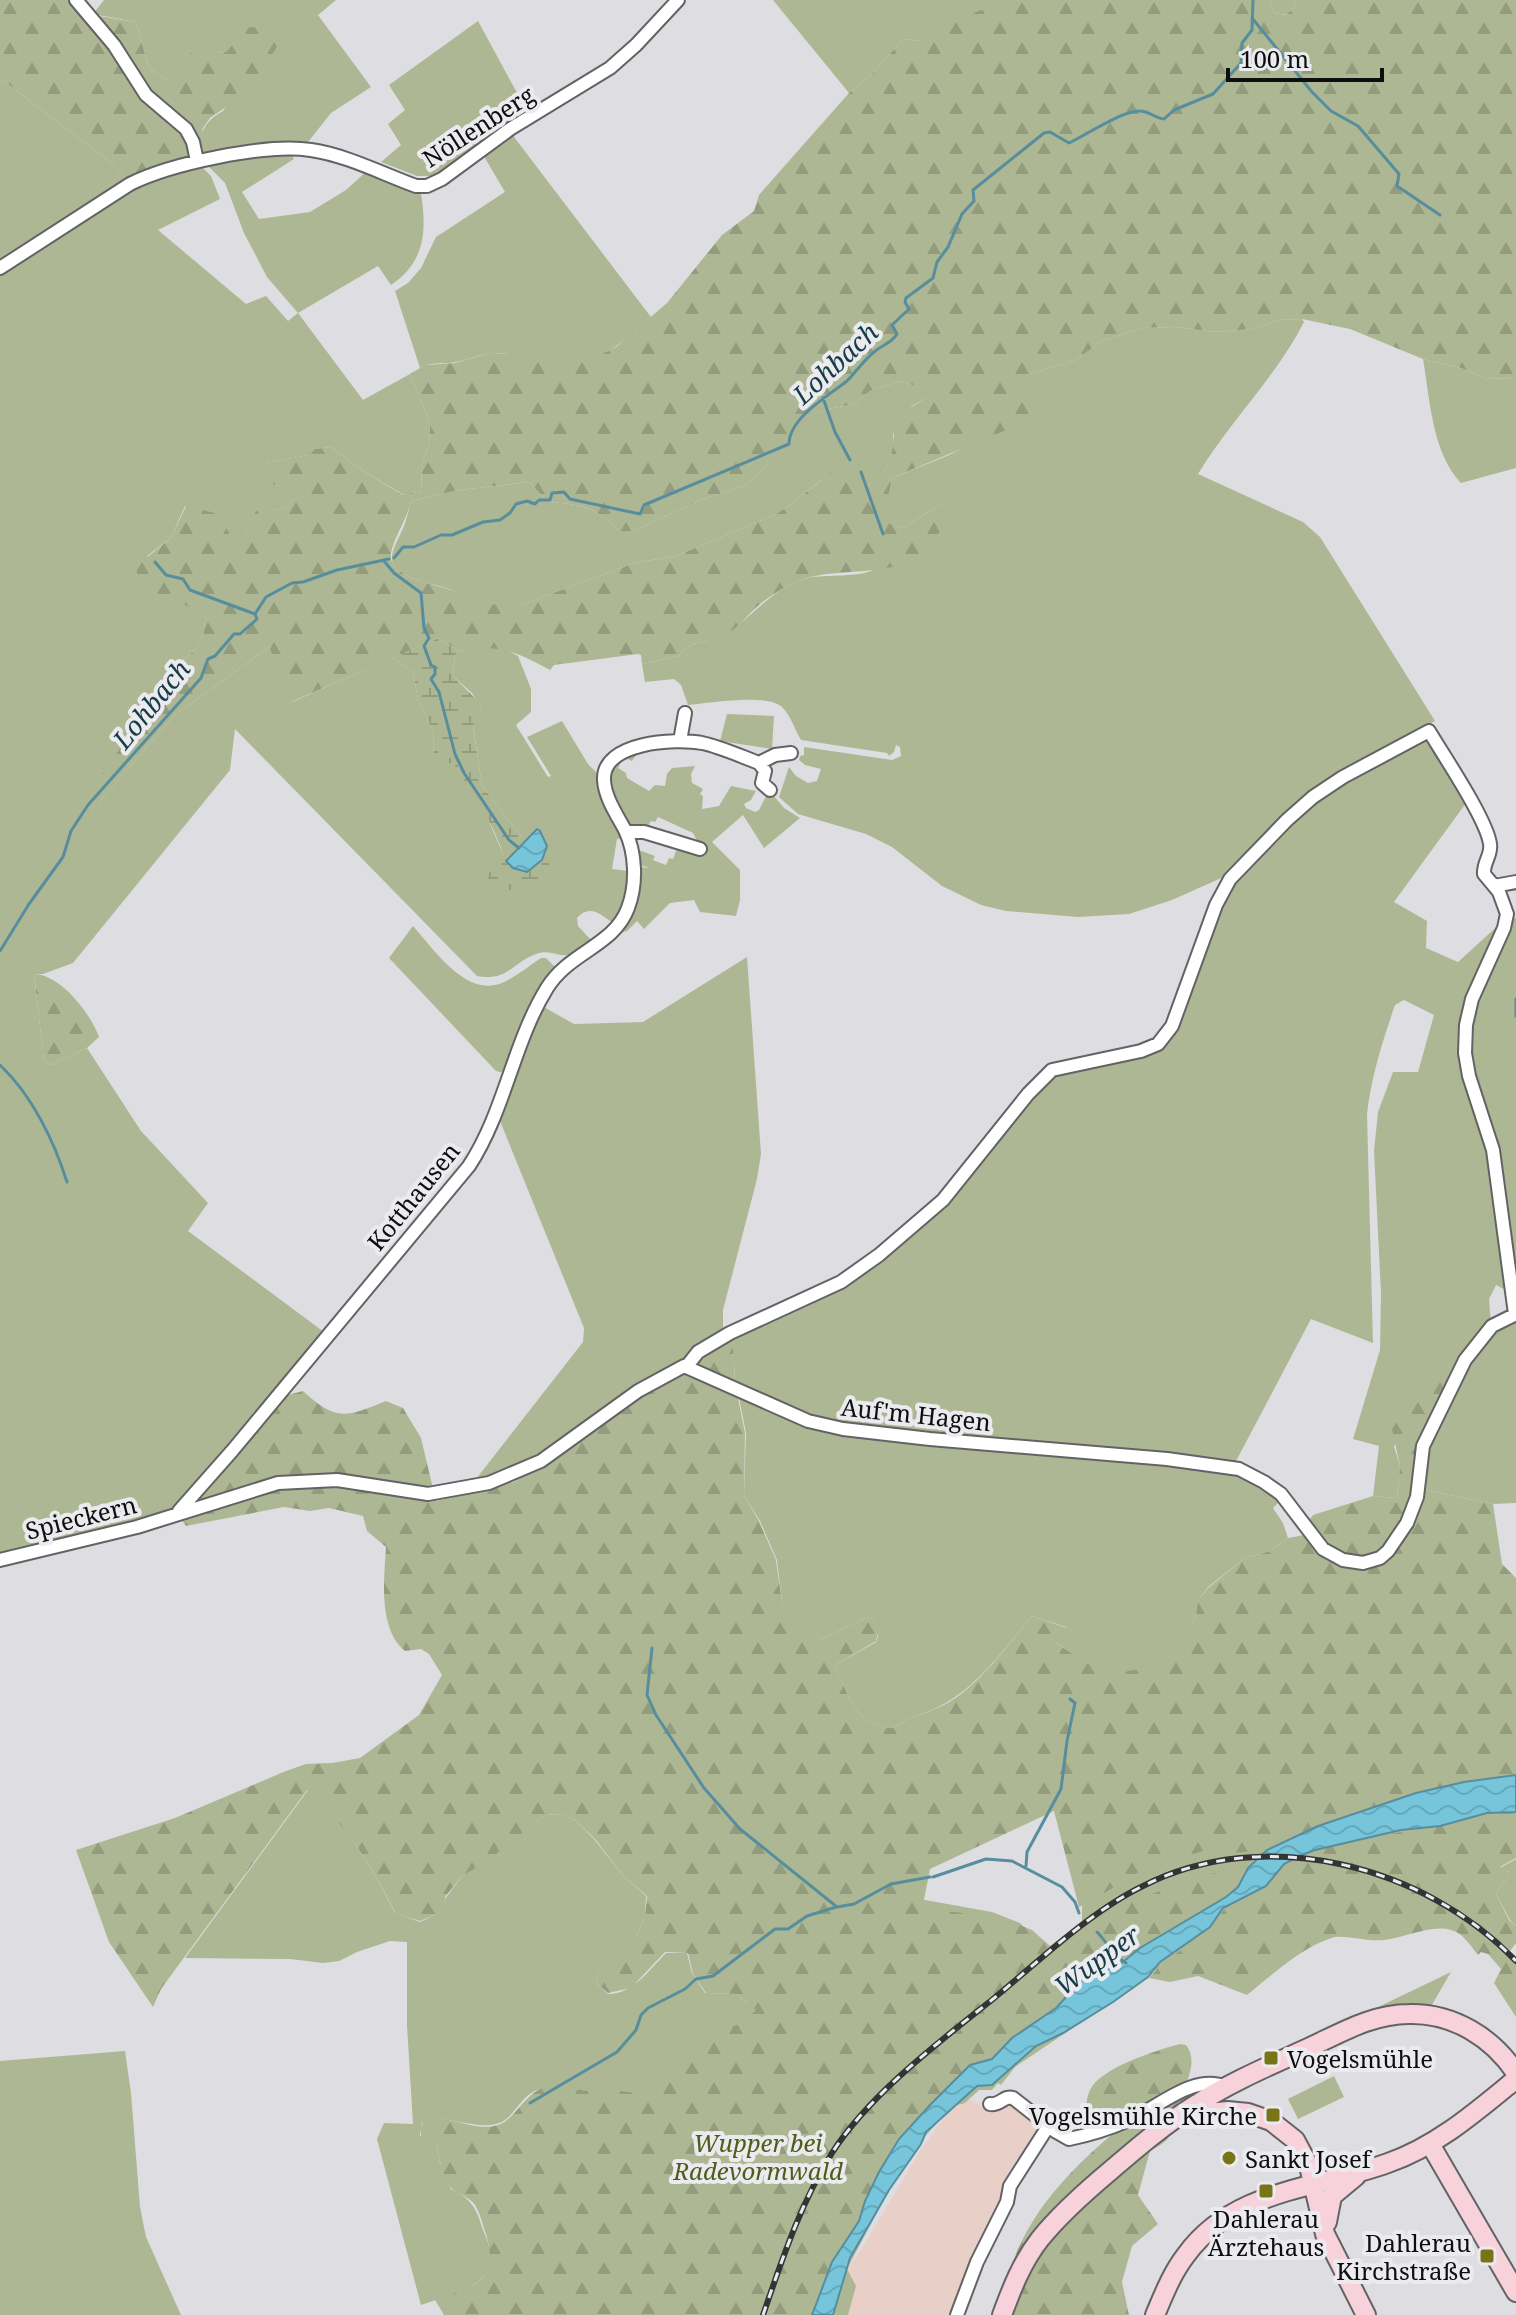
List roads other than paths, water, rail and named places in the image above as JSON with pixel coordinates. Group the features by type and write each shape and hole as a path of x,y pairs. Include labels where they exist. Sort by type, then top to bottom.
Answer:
{"main road":[{"path":"1002,2315 1012,2287 1031,2251 1059,2217 1178,2116 1226,2087 1361,2023 1408,2014 1446,2019 1470,2029 1497,2048 1516,2076 1430,2144 1365,2170 1251,2203 1211,2227 1193,2245 1175,2271 1155,2315"},
{"path":"1178,2116 1240,2112 1271,2121 1292,2137 1304,2153 1328,2242 1366,2315"},
{"path":"1430,2144 1516,2292"},
{"path":"1328,2242 1330,2201 1340,2187 1365,2170"}],"street":[{"path":"76,0 114,45 146,95 186,129 197,161"},
{"name":"Nöllenberg","path":"0,268 130,184 152,173 197,161 269,150 308,149 416,186 427,186 450,174 510,129 610,68 678,0"},
{"path":"680,741 685,713"},
{"path":"173,1516 263,1486 299,1481 357,1482 428,1494 489,1483 541,1461 638,1391 687,1366 698,1352 730,1333 841,1282 879,1255 943,1200 1028,1094 1052,1070 1141,1051 1158,1044 1172,1026 1216,905 1230,879 1313,797 1343,777 1429,731 1487,830 1491,851 1483,873 1504,901 1506,918 1472,999 1465,1049 1469,1076 1493,1150 1515,1314"},
{"name":"Kotthausen","path":"173,1516 232,1451 478,1152 529,1023 548,986 573,958 604,940 626,913 634,877 632,847 606,788 606,766 628,750 648,744 680,741 707,744 759,763"},
{"path":"770,790 762,783 765,771 759,763 775,755 791,753"},
{"path":"626,832 644,832 700,849"},
{"path":"1494,886 1516,882"},
{"name":"Auf'm Hagen","path":"687,1366 808,1421 843,1429 1167,1459 1239,1469 1281,1494 1323,1549 1343,1560 1363,1563 1380,1558 1388,1551 1407,1523 1417,1497 1423,1446 1465,1360 1492,1326 1515,1314"},
{"name":"Spieckern","path":"0,1560 173,1516"},
{"path":"990,2104 1011,2097 1069,2139 1130,2120 1199,2084 1215,2082 1226,2087"},
{"path":"957,2315 977,2262 1007,2202 1015,2174 1049,2125"}],"water":[{"path":"537,829 547,846 542,860 527,872 513,868 506,861"},
{"path":"1516,1775 1516,1812 1487,1813 1440,1826 1401,1830 1315,1850 1284,1864 1266,1886 1223,1908 1210,1927 1160,1962 1148,1977 1063,2033 1036,2046 992,2085 977,2086 926,2132 889,2190 850,2258 833,2315 812,2315 832,2262 859,2221 879,2172 899,2139 970,2065 992,2059 1012,2038 1056,2008 1080,1982 1123,1962 1140,1948 1226,1897 1238,1887 1248,1868 1267,1850 1318,1826 1416,1793"}],"waterway":[{"name":"Lohbach","path":"394,558 403,547 414,547 441,535 452,535 483,522 500,520 516,504 550,500 552,493 564,492 570,499 640,514 644,505 789,444 795,425 802,417 847,381 876,350 895,337 897,334 892,325 909,309 906,298 933,278 937,262 948,247 962,214 974,201 973,190 1044,133 1050,132 1069,143 1124,114 1143,111 1164,119 1174,110 1213,94 1241,63 1242,43 1252,30 1253,0"},
{"path":"1252,18 1312,92 1331,111 1358,126 1399,174 1397,186 1440,215"},
{"path":"823,398 835,432 850,460"},
{"path":"861,472 883,534"},
{"name":"Lohbach","path":"0,951 63,857 71,831 88,805 201,678 208,659 215,656 234,634 240,634 257,619 255,614 266,597 292,583 389,559"},
{"path":"384,561 394,573 421,593 424,628 429,638 424,646 431,665 435,667 431,679 439,692 455,754 464,773 509,840 519,848"},
{"path":"155,562 166,575 183,579 190,590 255,614"},
{"path":"1516,999 1516,1016"},
{"path":"0,1065 22,1090 41,1119 67,1182"},
{"path":"652,1648 647,1695 656,1715 704,1788 740,1829 837,1907 854,1904 891,1884 930,1877"},
{"path":"1026,1866 1027,1852 1061,1789 1075,1703 1070,1699"},
{"path":"933,1877 986,1859 1012,1861 1062,1887 1075,1902 1079,1913"},
{"path":"530,2103 617,2052 636,2030 641,2015 648,2008 685,1989 696,1979 713,1976 775,1929 788,1929 807,1916 836,1907"},
{"name":"Wupper","path":"1097,1932 1126,1963"}],"railway":[{"path":"763,2315 811,2191 847,2131 885,2090 928,2051 1065,1938 1104,1909 1143,1886 1190,1867 1240,1858 1290,1857 1341,1864 1390,1879 1436,1900 1479,1928 1516,1961"}],"place":[{"name":"Vogelsmühle","path":"1271,2058"},
{"name":"Vogelsmühle Kirche","path":"1273,2115"},
{"name":"Sankt Josef","path":"1229,2158"},
{"name":"Dahlerau Ärztehaus","path":"1266,2191"},
{"name":"Dahlerau Kirchstraße","path":"1487,2256"}],"park label":[{"name":"Wupper bei Radevormwald","path":"758,2156"}]}
